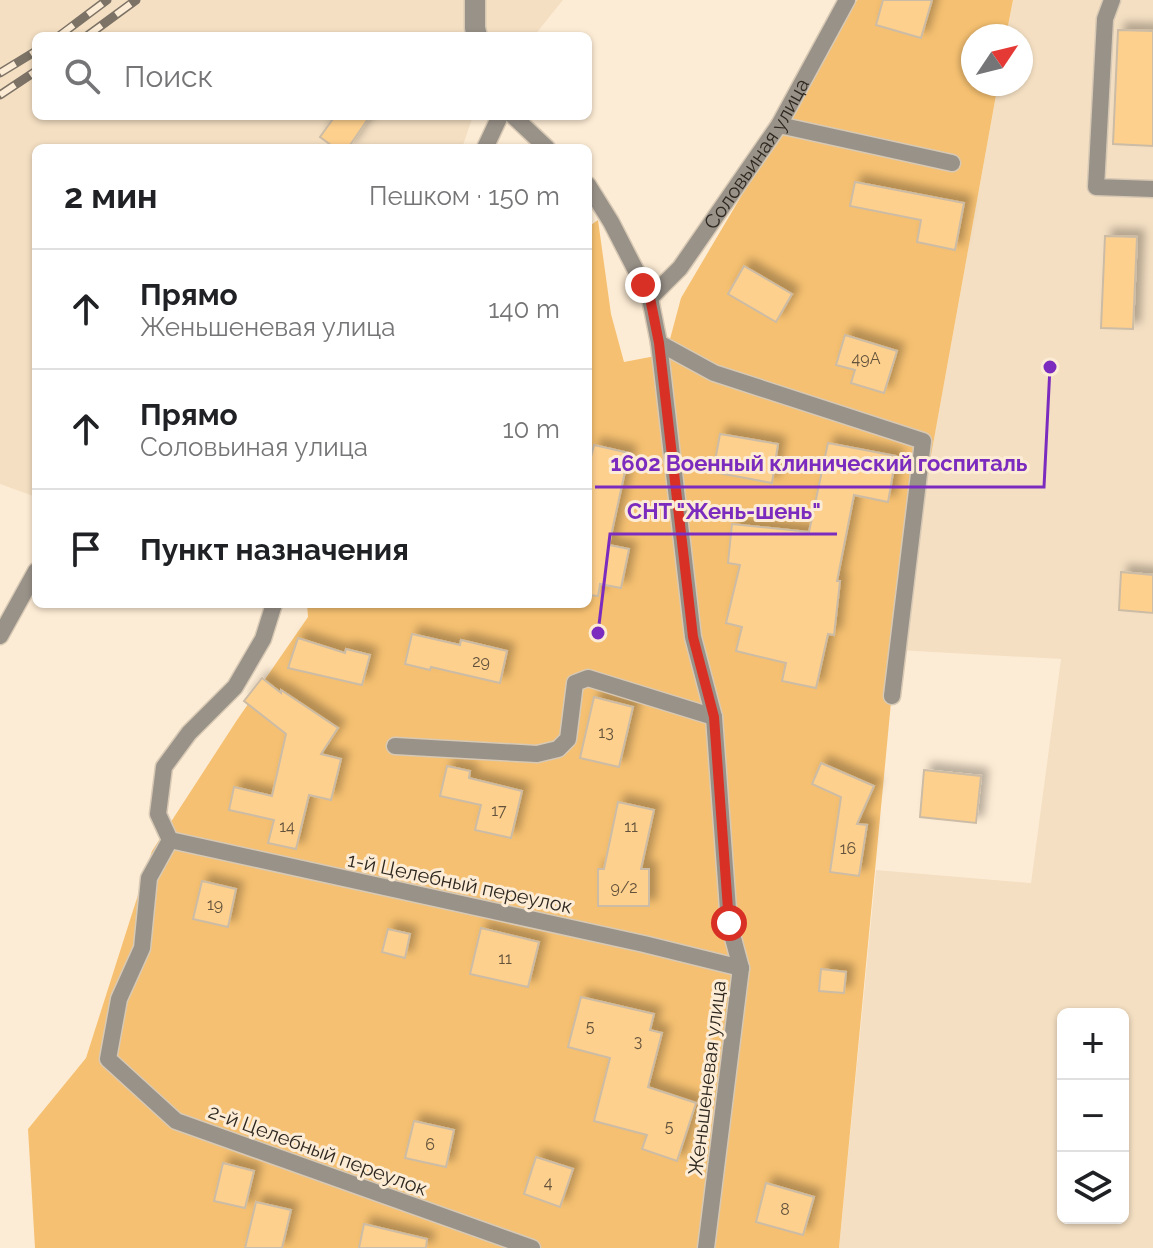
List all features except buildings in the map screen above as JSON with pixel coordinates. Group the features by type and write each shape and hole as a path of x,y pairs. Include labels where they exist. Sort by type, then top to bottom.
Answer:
{"street":[{"path":"475,0 476,32"}],"lane":[{"name":"Соловьиная улица","path":"650,298 680,268 779,125 847,0"},
{"path":"1112,0 1105,19 1096,187 1153,189"},
{"path":"487,144 498,120"},
{"path":"517,120 543,144"},
{"path":"779,125 952,163"},
{"path":"592,191 650,298 659,343 714,373 923,441 892,696"},
{"name":"Женьшеневая улица","path":"659,343 693,637 714,717 729,923 741,968 706,1248"},
{"path":"0,636 32,578"},
{"path":"170,840 158,814 164,767 189,733 235,687 263,639 273,608"},
{"path":"395,746 537,754 558,749 568,739 575,683 588,678 714,717"},
{"name":"1-й Целебный переулок","path":"170,840 741,968"},
{"name":"2-й Целебный переулок","path":"170,840 149,878 142,948 119,999 108,1059 176,1121 532,1248"}],"shaded area":[{"path":"0,0 563,0 537,32 32,32 32,120 472,120 463,144 32,144 32,496 0,484"},
{"path":"857,0 1013,0 1008,24 961,24 961,96 996,96 896,650 839,1248 35,1248 28,1129 86,1058 152,851 308,617 307,608 592,608 592,224 598,220 611,314 624,362 666,354 681,298"},
{"path":"1013,0 1153,0 1153,1248 839,1248 876,870 1031,883 1061,659 896,650 996,96 1033,96 1033,24 1008,24"}],"railway":[{"path":"64,32 107,0"},
{"path":"92,32 136,0"},
{"path":"0,73 32,53"},
{"path":"0,95 32,74"}],"place":[{"name":"1602 Военный клинический госпиталь","path":"1050,367"},
{"name":"СНТ \"Жень-шень\"","path":"598,633"}],"route":[{"path":"643,285 650,298 659,343 693,637 714,717 729,923"}]}
